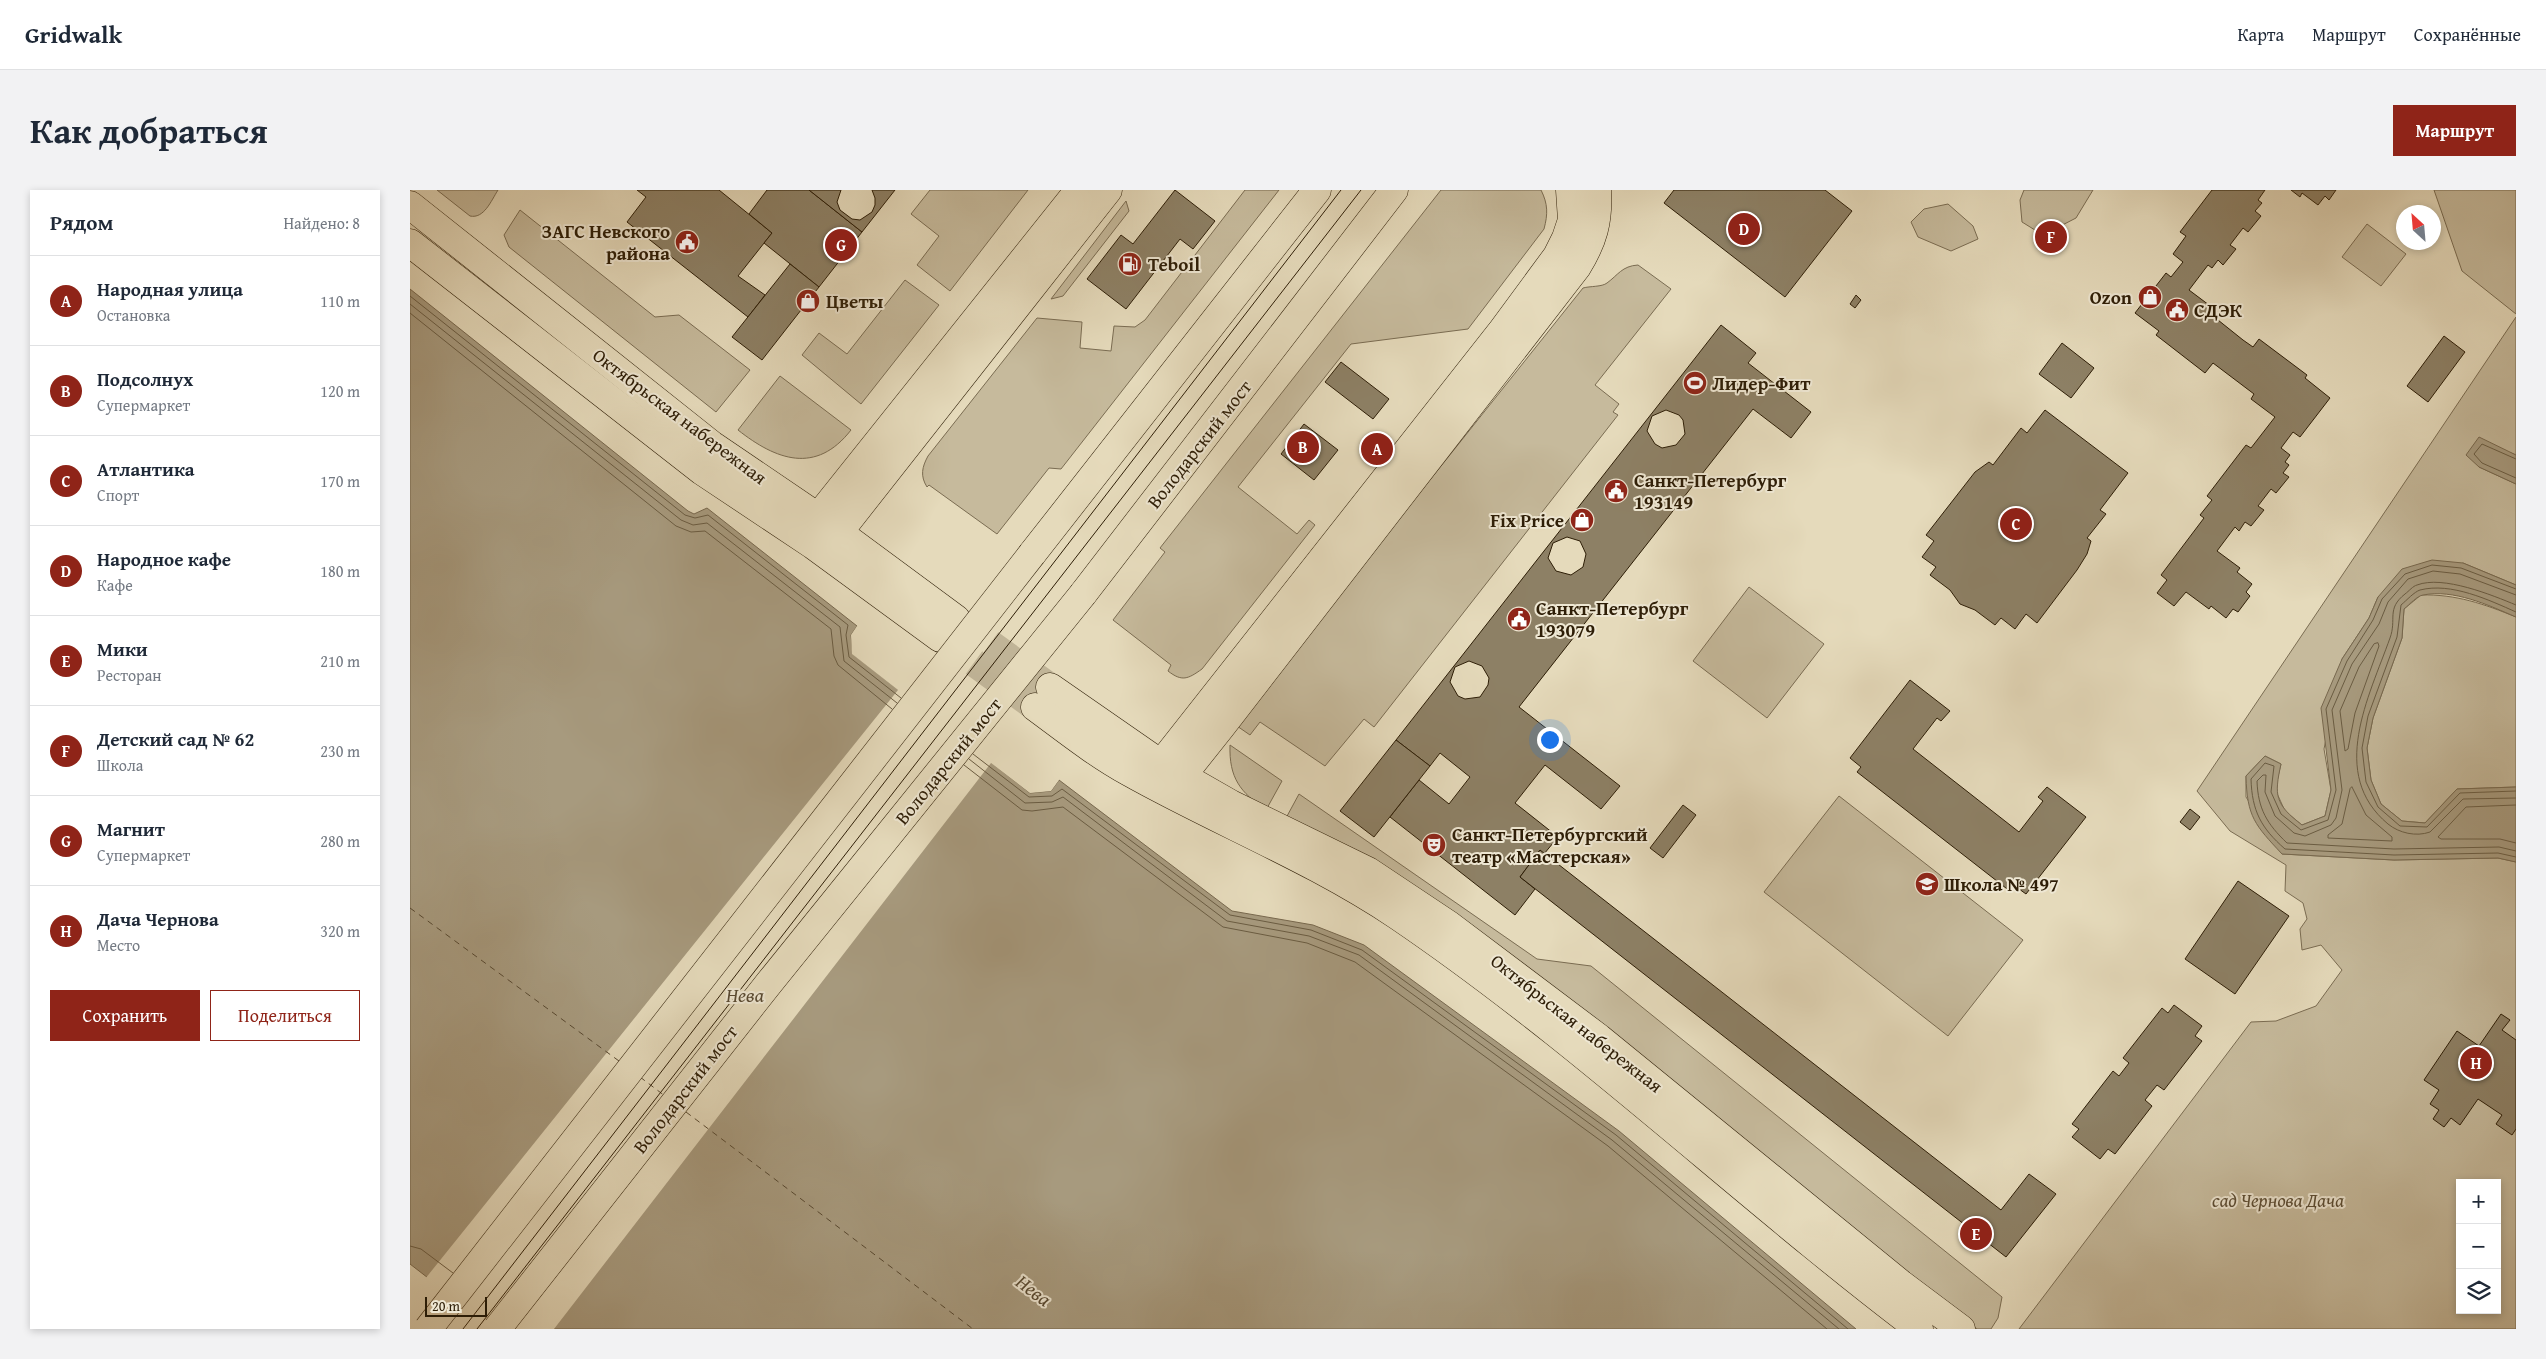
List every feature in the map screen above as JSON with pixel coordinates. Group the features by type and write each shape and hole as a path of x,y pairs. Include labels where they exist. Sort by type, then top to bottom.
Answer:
{"main road":[{"path":"829,525 1079,190"},
{"path":"813,545 1108,190"},
{"path":"428,1329 1317,190"},
{"name":"Володарский мост","path":"497,1329 768,983 1083,594 1394,190"},
{"path":"1168,777 1557,256 1572,220 1570,190"},
{"path":"1168,777 1577,268 1587,251 1598,214 1597,190"},
{"name":"Октябрьская набережная","path":"410,205 712,444 829,525 948,629 813,545 702,471 410,243"},
{"name":"Октябрьская набережная","path":"1042,697 1126,771 1168,777 1231,804 1368,871 1449,925 1599,1038 1901,1284 1961,1329"},
{"name":"Октябрьская набережная","path":"1168,777 1368,896 1436,942 1590,1059 1919,1329"}],"green space":[{"path":"437,190 498,190 483,212 479,215 470,216"},
{"path":"930,190 1028,190 950,291 917,265 939,236 911,214"},
{"path":"1245,190 1279,190 1061,469 1049,468 997,534 929,485 927,487 923,479 923,472 928,456 1037,318 1082,322 1080,348 1111,351 1114,326 1135,327 1145,320"},
{"path":"1441,190 1541,190 1547,209 1544,229 1468,329 1351,344 1238,487 1297,534 1309,520 1315,525 1202,669 1189,677 1177,677 1168,671 1171,665 1113,620 1165,552 1160,548"},
{"path":"2024,190 2093,190 2076,218 2043,235 2022,222 2020,200"},
{"path":"2434,190 2516,190 2516,314 2462,271 2441,210 2441,205 2439,205"},
{"path":"1126,201 1129,211 1063,296 1051,299"},
{"path":"1948,204 1973,226 1978,239 1951,251 1918,237 1911,222 1924,209"},
{"path":"520,210 655,317 679,315 750,370 716,412 509,247 504,235"},
{"path":"2367,224 2396,246 2396,250 2401,250 2406,254 2381,286 2342,257"},
{"path":"1638,265 1671,289 1595,385 1619,404 1613,412 1618,415 1374,727 1364,719 1325,766 1260,722 1250,735 1237,726 1244,713 1583,288 1605,284 1624,269"},
{"path":"905,280 939,305 861,404 802,355 819,333 847,354"},
{"name":"сад Чернова Дача","path":"2516,317 2516,455 2511,453 2479,467 2516,484 2516,585 2463,563 2378,597 2369,618 2342,659 2324,749 2331,790 2325,816 2302,825 2285,811 2275,789 2281,764 2265,756 2246,776 2246,797 2282,854 2394,860 2498,858 2516,862 2516,1329 2019,1329 2251,1022 2276,1021 2316,1006 2342,970 2321,945 2302,950 2300,929 2307,919 2303,903 2285,891 2286,865 2230,831 2197,791"},
{"path":"780,376 851,430 838,444 824,453 810,458 796,458 781,455 767,449 738,430"},
{"path":"1749,587 1824,644 1767,718 1693,661"},
{"path":"2421,595 2458,598 2516,617 2516,787 2457,789 2425,823 2402,821 2381,804 2371,780 2367,748 2373,718 2402,638 2404,609"},
{"path":"1230,745 1282,781 1266,810 1249,797 1238,783 1232,767"},
{"path":"1299,794 1537,959 1591,966 2002,1297 1998,1318 1991,1329 1977,1329 1944,1307 1286,818"},
{"path":"1839,796 2023,940 1948,1036 1764,892"}],"water":[{"name":"Нева","path":"410,289 688,511 694,514 707,508 857,626 851,635 853,654 1030,793 1051,791 1059,780 1232,911 1313,925 1364,945 1619,1131 1856,1329 494,1329 410,1264"},
{"path":"2479,437 2516,455 2516,484 2479,467 2466,455"},
{"path":"2432,560 2463,563 2516,585 2516,617 2471,599 2447,594 2421,596 2404,609 2402,638 2373,718 2367,748 2371,780 2381,804 2402,821 2425,823 2457,789 2516,787 2516,862 2498,858 2394,860 2282,854 2254,820 2248,801 2246,776 2265,756 2281,764 2277,792 2286,811 2302,825 2325,816 2331,790 2321,708 2342,659 2369,618 2378,597 2402,569"}],"pier":[{"path":"857,626 859,627 853,635 855,652 1031,790 1049,788 1057,779 1059,780 1051,791 1030,793 991,763 554,1329 490,1329 425,1279 898,690 852,654 851,635"}],"building":[{"path":"637,190 719,190 772,233 738,276 765,295 748,317 627,222 646,197"},
{"path":"767,190 809,190 862,232 819,287 764,243 772,233 749,214"},
{"path":"809,190 841,190 837,202 840,210 852,219 860,220 872,212 875,205 872,190 895,190 862,232"},
{"name":"Teboil","path":"1175,190 1215,221 1193,249 1180,239 1126,309 1087,279 1121,235 1133,244"},
{"path":"1674,190 1825,190 1852,211 1785,297 1664,203"},
{"path":"2212,190 2265,190 2258,200 2262,203 2255,211 2261,216 2248,232 2243,228 2230,245 2236,249 2223,265 2218,260 2212,268 2208,265 2189,290 2217,311 2213,316 2243,340 2253,347 2259,339 2307,375 2305,378 2330,398 2300,437 2293,432 2281,448 2290,455 2285,462 2289,465 2283,473 2289,477 2276,493 2271,489 2258,506 2264,510 2251,526 2245,522 2239,531 2235,527 2217,551 2240,568 2237,572 2252,584 2246,592 2250,596 2238,612 2233,609 2226,618 2211,606 2209,609 2186,592 2174,606 2157,593 2167,580 2161,575 2204,518 2200,515 2212,500 2207,496 2246,445 2251,448 2275,417 2251,399 2254,394 2213,363 2205,373 2156,335 2159,331 2135,313 2166,273 2171,277 2183,262 2173,254 2186,236 2180,232"},
{"path":"2291,190 2336,190 2329,200 2325,196 2318,205 2302,193 2300,197"},
{"path":"790,264 819,287 762,360 732,337"},
{"path":"1856,295 1861,300 1855,308 1850,304"},
{"path":"1721,325 1756,353 1748,363 1811,412 1791,438 1753,409 1519,707 1620,786 1601,809 1545,765 1515,803 1558,837 1544,854 1540,850 1520,877 1535,889 1515,915 1390,817 1419,780 1449,804 1470,777 1440,753 1430,766 1396,740","holes":["1666,410 1679,415 1683,420 1685,434 1676,445 1662,448 1655,444 1647,431 1652,416","1567,537 1580,541 1586,554 1583,567 1571,575 1556,571 1548,558 1553,543","1469,661 1482,666 1489,678 1488,685 1480,697 1465,699 1458,696 1450,682 1455,667"]},
{"path":"2444,336 2465,352 2428,402 2407,386"},
{"path":"2062,343 2094,368 2071,398 2039,374"},
{"path":"1341,362 1389,399 1373,419 1325,382"},
{"path":"2045,410 2128,473 2100,510 2106,514 2087,538 2091,541 2087,554 2077,570 2037,623 2026,614 2015,629 2001,618 1995,625 1975,610 1960,604 1950,590 1930,575 1936,567 1922,557 1934,541 1926,535 1975,472 1989,462 1993,465 2021,428 2027,433"},
{"path":"1304,424 1338,450 1314,480 1281,454"},
{"path":"1910,680 1950,711 1941,721 1937,718 1913,749 2019,832 2043,801 2038,797 2047,787 2086,817 2026,894 2015,886 2011,892 1857,772 1861,767 1850,758"},
{"path":"1396,740 1430,766 1374,837 1340,811"},
{"path":"1683,805 1696,815 1663,858 1650,848"},
{"path":"2190,809 2200,817 2190,830 2180,822"},
{"path":"1540,850 2001,1210 2029,1174 2056,1194 2006,1257 1520,877"},
{"path":"2238,881 2289,916 2235,994 2185,959"},
{"path":"2174,1005 2202,1026 2195,1036 2202,1041 2164,1090 2157,1085 2145,1100 2152,1106 2115,1154 2108,1149 2100,1159 2072,1137 2079,1129 2072,1124 2113,1071 2119,1076 2129,1063 2123,1058 2162,1008 2168,1013"},
{"path":"2501,1014 2510,1020 2502,1030 2516,1040 2516,1129 2512,1135 2496,1124 2502,1115 2478,1099 2460,1125 2451,1118 2444,1127 2433,1119 2439,1110 2430,1104 2439,1090 2424,1080 2457,1031 2479,1046"}],"ferry route":[{"path":"410,908 619,1061"},
{"path":"640,1077 665,1096"},
{"path":"686,1112 973,1329"}],"tunnel":[{"path":"956,619 1050,687"},
{"path":"940,638 1035,707"}],"tram line":[{"path":"463,1329 1341,190"},
{"path":"477,1329 1361,190"}],"place":[{"name":"Народное кафе","path":"1744,229"},
{"name":"Детский сад № 62","path":"2051,237"},
{"name":"ЗАГС Невского района","path":"687,242"},
{"name":"Магнит","path":"841,245"},
{"name":"Teboil","path":"1130,264"},
{"name":"Ozon","path":"2150,297"},
{"name":"Цветы","path":"808,301"},
{"name":"СДЭК","path":"2177,310"},
{"name":"Лидер-Фит","path":"1695,383"},
{"name":"Подсолнух","path":"1303,447"},
{"name":"Народная улица","path":"1377,449"},
{"name":"Санкт-Петербург 193149","path":"1616,491"},
{"name":"Fix Price","path":"1582,520"},
{"name":"Атлантика","path":"2016,524"},
{"name":"Санкт-Петербург 193079","path":"1519,619"},
{"name":"Санкт-Петербургский театр «Мастерская»","path":"1434,845"},
{"name":"Школа № 497","path":"1927,884"},
{"name":"Дача Чернова","path":"2476,1063"},
{"name":"Мики","path":"1976,1234"}]}
